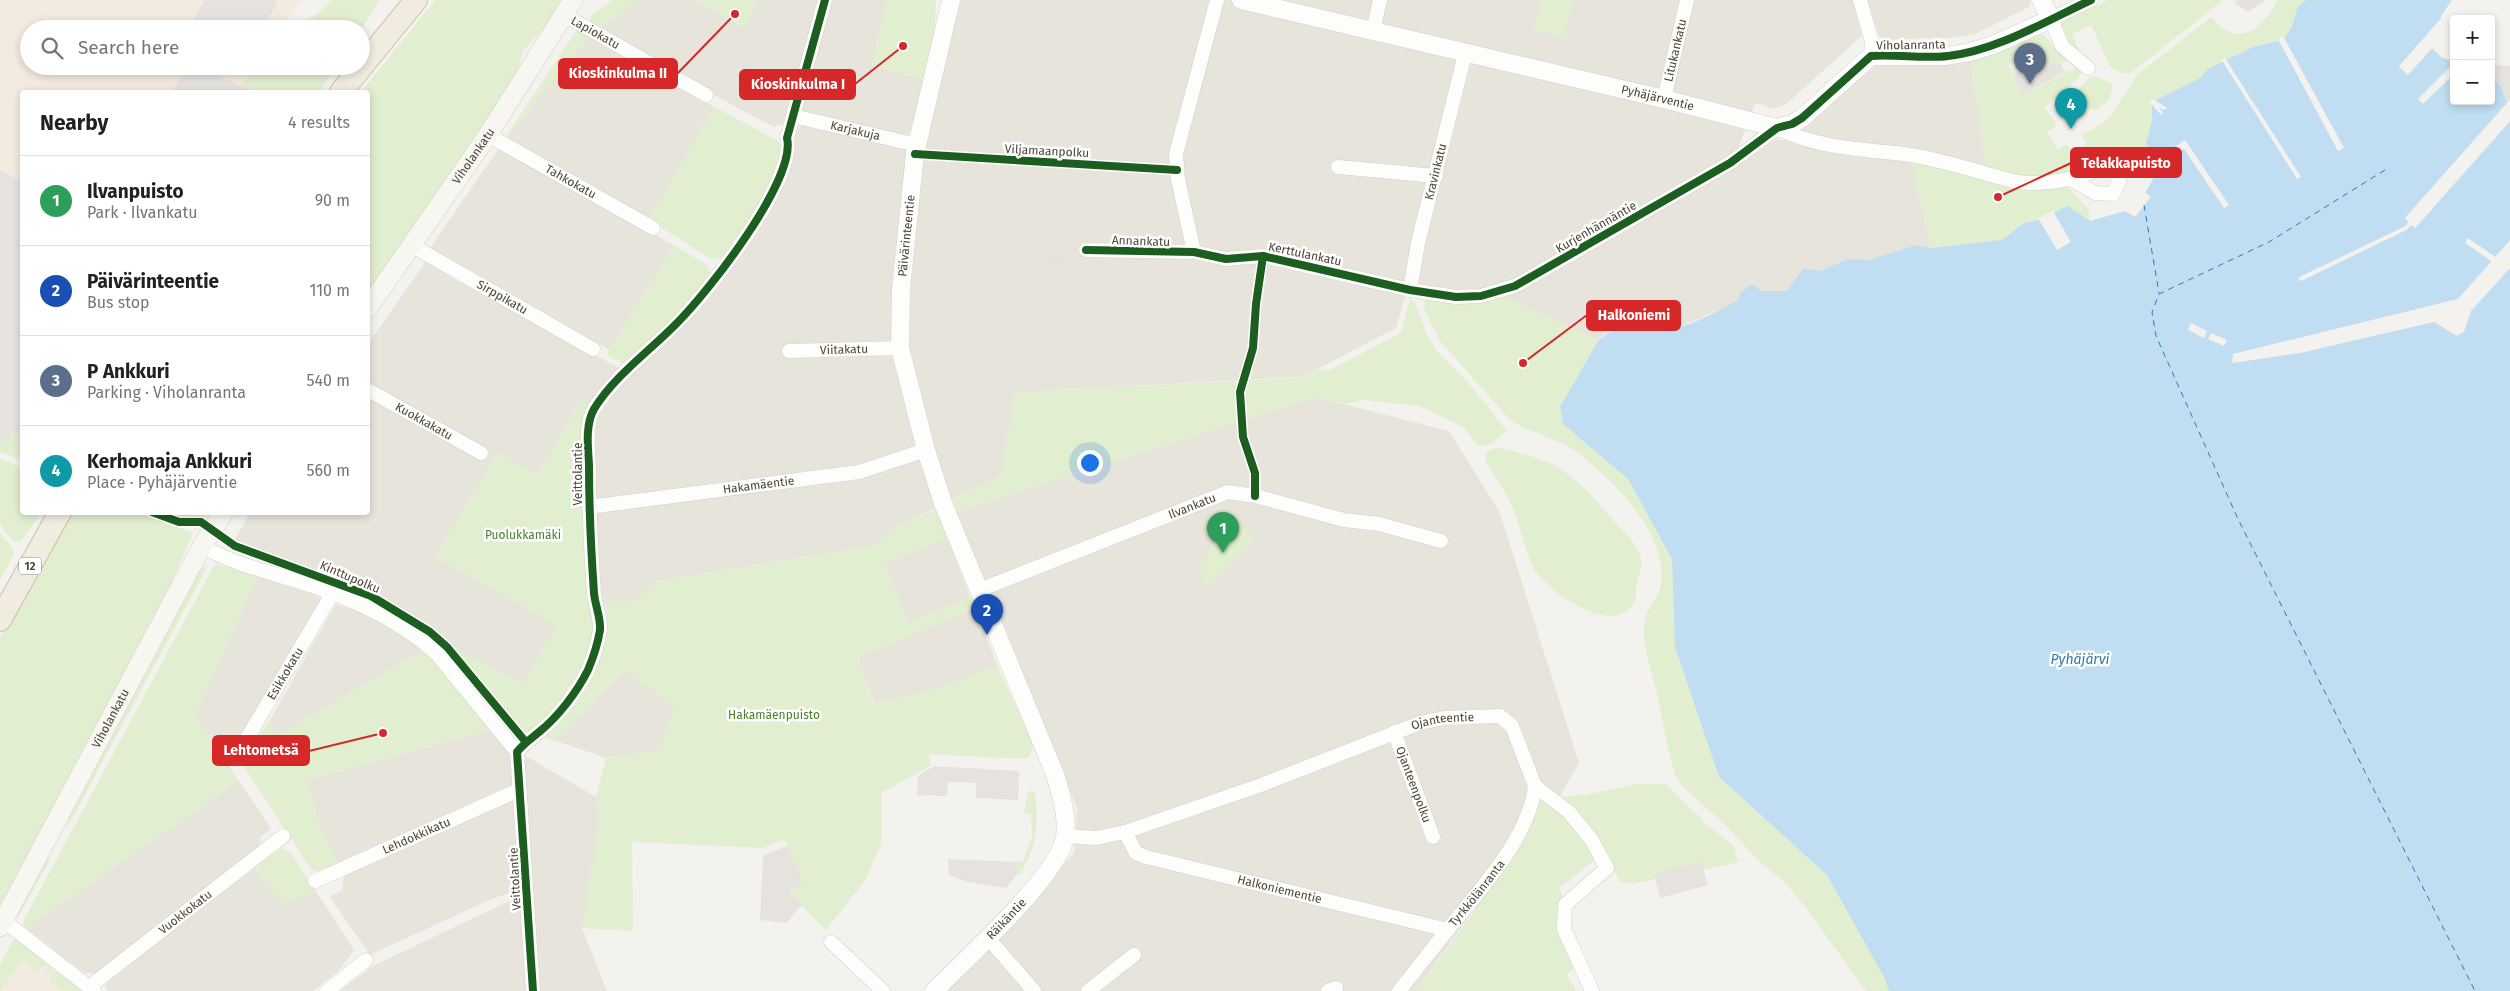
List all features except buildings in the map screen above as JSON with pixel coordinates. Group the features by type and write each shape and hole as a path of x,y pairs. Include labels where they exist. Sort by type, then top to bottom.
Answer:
{"highway":[{"path":"370,56 416,0"},
{"path":"343,90 355,75"},
{"name":"12","path":"0,620 58,515"}],"main road":[{"name":"Viholankatu","path":"370,305 488,135 568,8"},
{"name":"Viholankatu","path":"2,923 202,546 222,515"}],"street":[{"name":"Veittolantie","path":"533,991 517,752 525,741 539,733 555,717 576,690 587,670 596,647 600,628 594,596 589,507 588,440 593,412 624,372 680,321 748,233 781,174 788,153 787,138 825,0"},
{"name":"Päivärinteentie","path":"950,0 917,145 901,289 900,348 926,450 943,503 1056,777 1063,800 1065,836"},
{"path":"1194,252 1178,179 1176,154 1217,0"},
{"name":"Pyhäjärventie","path":"1241,0 1664,99 1777,128 1801,138 1850,150 1916,156 2017,182 2033,184 2073,180"},
{"path":"1373,31 1380,0"},
{"name":"Litukankatu","path":"1664,99 1686,0"},
{"path":"1860,0 1872,42 1872,56"},
{"path":"2041,0 2062,46 2088,68"},
{"name":"Viholanranta","path":"1777,128 1792,124 1802,118 1872,56 1948,56 1970,52 1993,45 2091,0"},
{"name":"Lapiokatu","path":"568,8 706,95"},
{"name":"Kravinkatu","path":"1410,290 1418,243 1466,54"},
{"name":"Karjakuja","path":"793,116 917,145"},
{"name":"Kurjenhännäntie","path":"1410,290 1456,296 1481,296 1514,286 1730,163 1777,128"},
{"name":"Tahkokatu","path":"488,135 654,228"},
{"path":"1338,167 1436,176"},
{"name":"Sirppikatu","path":"412,245 593,349"},
{"name":"Annankatu","path":"1086,250 1194,252"},
{"name":"Kerttulankatu","path":"1194,252 1226,259 1263,256 1410,290"},
{"name":"Viitakatu","path":"789,351 900,348"},
{"name":"Kuokkakatu","path":"370,391 480,453"},
{"name":"Hakamäentie","path":"589,507 859,472 926,450"},
{"name":"Ilvankatu","path":"979,590 1228,492 1254,496 1344,520 1379,524 1441,541"},
{"name":"Kinttupolku","path":"202,546 224,558 332,594 375,611 427,644 517,752"},
{"name":"Esikkokatu","path":"239,752 332,594"},
{"name":"Ojanteentie","path":"1065,836 1096,838 1125,832 1261,786 1394,732 1444,718 1500,716 1512,726 1535,786"},
{"name":"Ojanteenpolku","path":"1394,732 1433,837"},
{"path":"1535,786 1568,812 1591,839 1608,868 1565,905 1564,929 1592,991"},
{"name":"Tyrkkölänranta","path":"1399,991 1497,869 1528,815 1534,799 1535,786"},
{"name":"Lehdokkikatu","path":"315,881 519,790"},
{"name":"Halkoniementie","path":"1125,832 1136,853 1146,857 1448,930"},
{"name":"Vuokkokatu","path":"92,989 283,836"},
{"name":"Räikäntie","path":"934,991 988,938 1039,882 1060,852 1065,836"},
{"path":"2,923 92,989"},
{"path":"988,938 1034,991"},
{"path":"831,942 883,991"},
{"path":"1088,991 1134,955"},
{"path":"327,991 366,960"}],"shaded area":[{"path":"0,0 301,0 288,20 20,20 20,75 249,75 242,86 249,90 20,90 20,437 12,432 6,443 0,439"},
{"path":"205,0 275,0 278,2 267,20 193,20"},
{"path":"638,0 695,0 745,28 756,0 820,0 783,123 774,127 710,93 600,28"},
{"path":"831,0 887,0 872,66 923,79 911,131 907,136 805,114 802,110 801,105"},
{"path":"958,0 1855,0 1864,34 1785,105 1774,109 1755,103 1737,152 1510,283 1493,289 1401,293 1405,297 1396,328 1302,377 1016,392 1000,476 896,528 872,546 658,581 633,601 600,603 591,409 581,399 538,474 497,453 435,557 557,625 523,684 451,646 435,631 369,591 234,541 249,515 370,515 370,341 426,261 454,279 632,375 723,274 797,128 805,124 922,152"},
{"path":"1867,0 2030,0 2029,7 1975,34 1961,37 1883,40 1879,36"},
{"path":"2238,0 2266,0 2248,12 2234,3"},
{"path":"592,36 714,107 778,141 719,259 710,258 648,219 508,140 544,90"},
{"path":"1970,60 1987,170 1851,146 1799,130 1867,68 1876,64"},
{"path":"2042,60 2061,64 2065,72 2023,94 2013,74"},
{"path":"2495,66 2510,66 2510,101 2507,103 2501,86 2495,81"},
{"path":"182,75 218,75 249,90 173,90"},
{"path":"1776,139 1911,160 1931,248 1916,245 1869,260 1848,259 1819,271 1804,268 1787,291 1761,291 1680,327 1630,327 1605,334 1598,341 1501,295"},
{"path":"499,148 674,245 609,350 438,256 430,248"},
{"path":"0,170 20,182 20,437 12,432 6,443 0,439"},
{"path":"1044,244 1076,246 1074,263 1043,261"},
{"path":"1316,397 1449,431 1500,513 1579,763 1489,921 1474,909 1416,991 944,991 1074,853 1077,808 956,512"},
{"path":"947,537 970,597 908,623 885,564"},
{"path":"258,576 317,596 321,600 226,761 195,715"},
{"path":"336,604 371,616 422,650 279,735 270,720"},
{"path":"975,608 997,665 944,687 874,704 858,657"},
{"path":"626,669 675,709 659,750 606,758 556,741"},
{"path":"491,730 509,750 513,759 514,781 511,785 338,863 317,819 307,780"},
{"path":"526,756 596,797 600,819 582,928 607,991 538,991 522,764"},
{"path":"934,766 1019,771 1018,800 976,798 976,783 948,782 947,796 917,795 918,776"},
{"path":"239,781 271,828 261,837 259,847 97,973 84,973 26,928"},
{"path":"513,800 520,884 514,891 489,900 370,955 330,897 342,890 344,876"},
{"path":"787,846 804,885 792,889 790,894 802,905 786,923 760,920 763,856"},
{"path":"948,859 1018,862 1017,874 1006,888 968,882 949,875"},
{"path":"1701,862 1708,885 1660,898 1654,873"},
{"path":"254,867 283,904 316,891 354,950 339,970 313,991 107,991 105,987 107,981"},
{"path":"509,901 518,901 522,906 527,991 340,991 373,966"},
{"path":"23,960 41,972 48,963 57,970 50,978 50,982 61,991 0,991"}],"green space":[{"path":"331,0 379,0 367,20 307,20 322,10"},
{"path":"435,0 563,0 548,24 523,51 517,75 370,290 370,90 363,90"},
{"path":"613,0 638,0 600,28 590,22 591,16"},
{"path":"695,0 756,0 746,28"},
{"path":"887,0 936,0 935,27 923,79 872,66"},
{"path":"1541,0 1573,0 1564,38 1533,30"},
{"path":"2108,0 2223,0 2131,73 2128,73 2120,72 2110,66 2091,25 2072,34 2079,50 2068,45 2060,27 2065,21"},
{"path":"2277,0 2307,0 2298,7 2292,26 2284,38 2253,47 2208,69 2200,78 2152,102 2152,120 2146,144 2157,159 2151,162 2131,148 2095,165 2061,175 2026,177 1987,170 1970,60 2037,33 2044,35 2068,60 2061,64 2026,56 2008,65 2024,94 2077,67 2082,70 2079,77 2045,107 2057,126 2047,132 2058,150 2067,144 2073,152 2087,143 2081,135 2102,124 2112,114 2137,75 2211,17 2227,31 2237,34 2245,33 2265,20"},
{"path":"577,30 592,36 544,90 508,140 505,138"},
{"path":"249,75 331,75 320,90 248,90 241,86"},
{"path":"2095,76 2113,85 2109,100 2096,110 2091,109 2078,90 2089,78"},
{"path":"714,107 778,141 781,147 773,182 725,255 719,259 710,258 648,219"},
{"path":"1911,160 2017,187 2067,186 2089,210 2090,221 2039,220 2024,223 2002,240 1931,248"},
{"path":"674,245 707,265 710,273 696,296 673,321 625,364 621,363 608,355 608,352"},
{"path":"1501,295 1598,341 1560,407 1563,424 1628,479 1672,559 1675,647 1719,777 1827,875 1884,977 1889,991 1866,991 1806,908 1783,880 1762,864 1723,823 1684,788 1675,775 1644,634 1645,621 1658,595 1661,584 1661,565 1656,546 1647,527 1622,493 1578,453 1562,443 1510,420 1440,341 1424,309 1425,300 1430,298"},
{"path":"1410,299 1415,302 1427,335 1436,350 1466,380 1507,431 1491,444 1478,446 1463,427 1419,406 1365,400 1344,404 1316,397 956,512 952,501 1000,475 1016,392 1297,378 1317,369 1328,371 1401,333"},
{"name":"Puolukkamäki","path":"581,399 591,408 597,628 584,669 552,715 527,736 492,697 451,646 523,684 556,625 435,557 497,453 538,474"},
{"path":"12,432 20,437 20,459 0,452 0,439 6,442"},
{"path":"1499,448 1538,458 1565,472 1588,492 1633,543 1641,558 1641,565 1635,601 1625,612 1613,616 1583,609 1555,591 1536,572 1529,559 1513,508 1486,462 1485,456 1490,450"},
{"path":"0,459 20,466 20,515 40,515 21,541 16,542 11,539 0,524"},
{"name":"Hakamäenpuisto","path":"936,509 947,537 885,564 908,623 970,597 975,608 858,657 873,704 944,687 997,665 1033,745 1030,756 1024,759 929,754 931,766 881,793 881,844 866,879 826,930 790,894 792,890 804,885 784,839 763,848 632,842 633,931 582,928 599,819 596,797 606,758 659,750 675,709 625,669 556,741 547,739 545,735 579,692 600,603 633,601 658,581 872,546 896,528"},
{"path":"70,515 145,515 193,533 153,623 0,912 0,637"},
{"path":"166,515 206,515 205,516 173,517"},
{"path":"1232,515 1254,539 1207,587 1198,567"},
{"path":"0,533 11,546 14,554 0,580"},
{"path":"209,564 66,830 69,813 199,571"},
{"path":"215,564 258,576 195,715 239,781 26,928 23,924 24,920"},
{"path":"422,650 432,658 491,730 307,780 317,819 338,863 320,871 314,871 241,762 270,720 279,735"},
{"path":"1637,784 1665,784 1702,821 1734,846 1738,862 1703,870 1701,863 1654,873 1655,879 1631,884 1620,881 1595,838 1557,797 1590,794"},
{"path":"1028,791 1035,792 1037,814 1035,835 1030,856 1019,875 1017,874 1018,862 1023,861 1032,837 1031,814 1024,813"},
{"path":"1538,799 1545,799 1574,826 1587,842 1595,860 1559,888 1564,899 1559,921 1580,963 1567,974 1576,991 1416,991 1505,869"},
{"path":"282,848 290,852 316,891 283,904 254,867"},
{"path":"54,853 18,917 14,915 38,871"},
{"path":"17,938 48,963 38,972 23,960 0,991 0,965 13,940"},
{"path":"57,970 84,991 61,991 50,982 50,978"}],"water":[{"name":"Pyhäjärvi","path":"2307,0 2452,0 2442,17 2399,67 2408,74 2432,48 2441,57 2450,60 2450,105 2495,105 2495,81 2501,86 2507,103 2405,218 2409,222 2404,227 2299,278 2301,281 2406,230 2411,225 2415,228 2510,121 2510,240 2458,299 2233,354 2232,363 2300,353 2434,322 2457,336 2464,332 2471,311 2510,268 2510,991 1889,991 1884,977 1827,875 1719,777 1675,647 1672,559 1628,479 1563,424 1560,407 1598,341 1608,334 1628,328 1670,328 1686,325 1737,301 1740,293 1752,284 1761,291 1786,291 1804,268 1819,271 1848,259 1869,260 1916,245 1931,248 2002,240 2024,223 2039,220 2068,206 2090,221 2125,211 2129,212 2145,193 2161,165 2146,144 2152,120 2152,102 2200,78 2208,69 2253,47 2284,39 2293,24 2298,7"}],"pier":[{"path":"2454,0 2444,19 2403,66 2408,71 2431,46 2432,48 2408,75 2399,66 2442,18 2441,16"},
{"path":"2283,36 2344,148 2338,151 2278,39"},
{"path":"2225,58 2301,177 2297,179 2221,60"},
{"path":"2450,67 2450,78 2423,104 2418,99"},
{"path":"2153,99 2167,108 2164,110 2158,107 2163,112 2161,115 2149,101"},
{"path":"2507,103 2509,104 2408,218 2411,222 2415,225 2510,118 2510,121 2415,228 2411,225 2406,230 2300,281 2299,277 2404,227 2409,222 2405,218"},
{"path":"2185,140 2229,205 2224,208 2184,149 2161,165 2157,159"},
{"path":"2143,191 2151,197 2135,217 2125,211 2129,210"},
{"path":"2053,211 2071,242 2057,250 2038,218"},
{"path":"2468,238 2497,258 2494,263 2465,243"},
{"path":"2449,301 2450,303 2398,317 2397,315"},
{"path":"2191,323 2207,331 2204,338 2188,330"},
{"path":"2211,333 2227,340 2224,346 2208,339"}],"ferry route":[{"path":"2385,170 2269,242 2159,294 2152,312 2156,336 2238,519 2475,991"},
{"path":"2144,205 2159,293"}],"cycle path":[{"path":"533,991 517,752 560,712 573,695 588,670 599,635 600,621 594,593 590,513 588,437 591,415 612,385 692,307 748,234 765,206 778,180 786,156 787,138 825,0"},
{"path":"1086,250 1194,252 1226,259 1263,256 1410,290 1456,297 1481,296 1515,286 1730,163 1777,128 1792,124 1802,118 1871,56 1939,57 1966,53 2021,34 2091,0"},
{"name":"Viljamaanpolku","path":"915,154 1177,170"},
{"path":"1255,496 1255,473 1243,437 1240,392 1253,348 1256,304 1263,256"},
{"path":"160,515 179,522 201,522 235,546 371,596 430,632 447,647 525,741"}],"place":[{"name":"Kioskinkulma II","path":"735,14"},
{"name":"Kioskinkulma I","path":"903,46"},
{"name":"P Ankkuri","path":"2030,84"},
{"name":"Kerhomaja Ankkuri","path":"2071,129"},
{"name":"Telakkapuisto","path":"1998,197"},
{"name":"Halkoniemi","path":"1523,363"},
{"name":"Ilvanpuisto","path":"1223,553"},
{"name":"Päivärinteentie","path":"987,635"},
{"name":"Lehtometsä","path":"383,733"}]}
